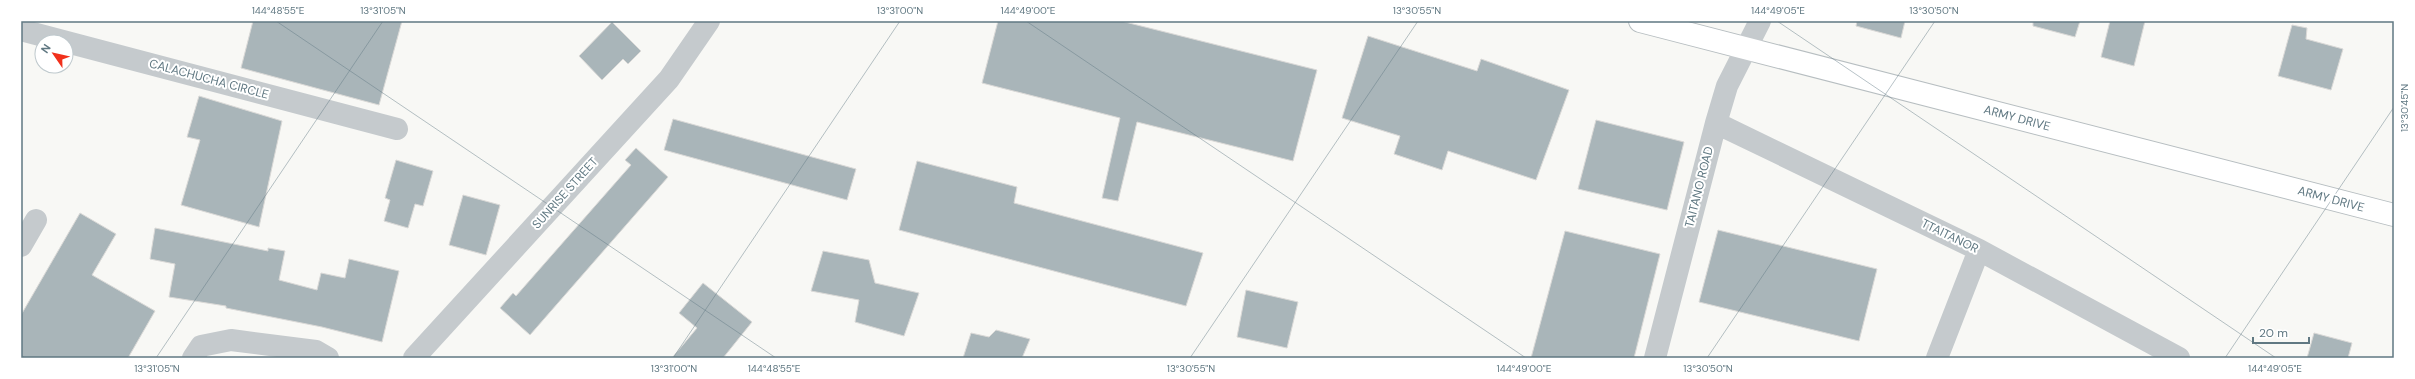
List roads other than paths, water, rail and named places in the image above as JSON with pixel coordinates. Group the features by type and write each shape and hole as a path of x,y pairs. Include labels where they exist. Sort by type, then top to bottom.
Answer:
{"main road":[{"name":"ARMY DRIVE","path":"1640,21 2394,215"}],"street":[{"name":"SUNRISE STREET","path":"414,358 669,79 708,21"},
{"name":"TAITANO ROAD","path":"1655,358 1727,86 1745,47 1760,21"},
{"name":"CALACHUCHA CIRCLE","path":"21,30 397,129"},
{"name":"TTAITANOR","path":"1716,123 1979,250 2179,358"},
{"path":"21,246 36,220"},
{"path":"1937,358 1979,250"},
{"path":"193,358 201,346 231,340 316,351 328,358"}]}
